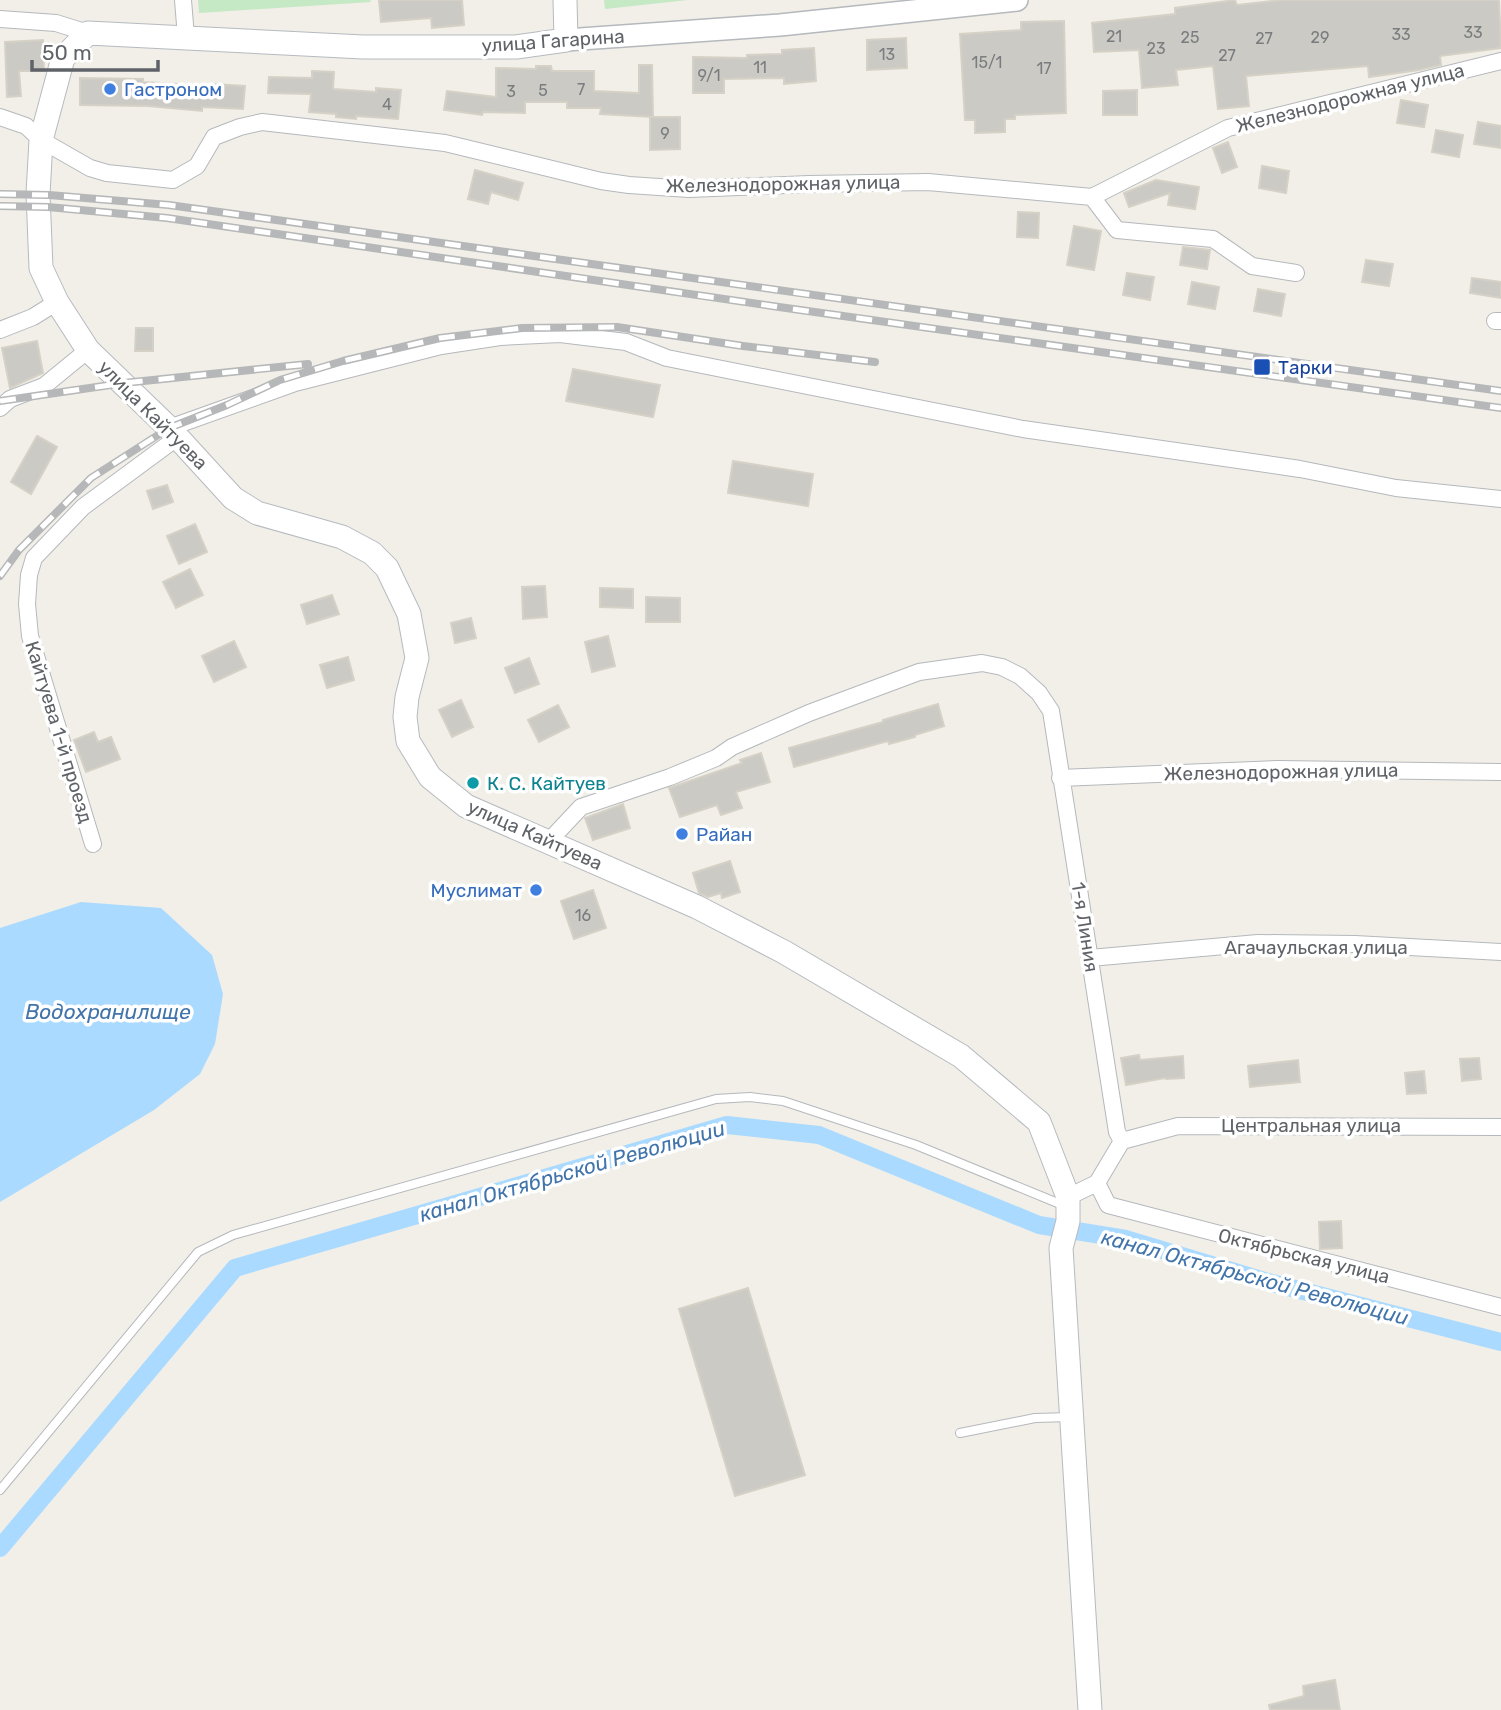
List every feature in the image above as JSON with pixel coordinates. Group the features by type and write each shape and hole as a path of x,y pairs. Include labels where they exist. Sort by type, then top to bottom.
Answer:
{"main road":[{"path":"565,0 566,40"},
{"name":"улица Гагарина","path":"88,33 363,47 516,47 566,40"},
{"name":"улица Кайтуева","path":"88,33 64,58 41,140 38,194 41,268 57,302 88,350 174,432 233,498 257,513 279,521 323,530 342,537 372,553 387,568 410,614 417,658 407,697 405,717 408,741 430,777 466,806 696,907 784,952 961,1056 1039,1122 1068,1209"},
{"path":"1068,1209 1061,1248 1090,1710"}],"street":[{"path":"183,0 186,37"},
{"name":"улица Гагарина","path":"566,40 765,26 1017,0"},
{"path":"0,19 56,23 88,33"},
{"name":"Железнодорожная улица","path":"0,117 26,126 41,140 98,171 173,180 197,166 214,137 262,122 445,143 601,181 629,184 689,189 929,182 1092,197 1227,128 1501,61"},
{"path":"1092,197 1117,230 1213,239 1252,266 1296,273"},
{"path":"0,330 33,317 57,302"},
{"name":"Кайтуева 1-й проезд","path":"93,844 30,636 27,604 29,575 34,558 83,507 174,432 295,383 441,346 500,337 560,334 626,342 667,358 1023,429 1300,469 1396,488 1501,499"},
{"path":"0,408 10,399 44,386 88,350"},
{"name":"1-я Линия","path":"549,841 581,807 670,777 809,713 919,672 982,663 1002,667 1020,676 1039,693 1051,711 1118,1132 1122,1141"},
{"name":"Железнодорожная улица","path":"1060,778 1279,769 1501,772"},
{"name":"Агачаульская улица","path":"1090,958 1258,943 1355,944 1501,952"},
{"name":"Центральная улица","path":"1122,1141 1178,1126 1501,1127"},
{"path":"1068,1209 1097,1183 1122,1141"},
{"name":"Октябрьская улица","path":"1097,1183 1108,1205 1501,1307"}],"lane":[{"path":"0,1490 198,1252 233,1235 716,1099 750,1097 783,1101 916,1145 1068,1209"},
{"path":"960,1433 1035,1418 1072,1417"}],"green space":[{"path":"198,0 370,0 371,2 199,13"},
{"path":"604,0 688,0 605,9"}],"water":[{"name":"Водохранилище","path":"81,902 161,908 212,955 223,994 215,1044 200,1074 154,1110 0,1202 0,928"}],"building":[{"path":"379,0 462,0 464,25 432,28 431,18 381,22"},
{"path":"1235,0 1237,5 1281,0 1499,0 1501,48 1440,56 1441,65 1369,77 1368,66 1246,76 1249,106 1218,109 1213,66 1176,70 1178,85 1142,88 1139,50 1094,52 1092,23 1175,14 1175,8"},
{"path":"1064,21 1066,113 1015,115 1015,119 1005,119 1005,132 975,133 975,120 965,120 960,34 1021,30 1021,22"},
{"path":"906,38 907,68 867,70 867,40"},
{"path":"43,40 44,71 19,71 21,96 7,97 5,42"},
{"path":"814,48 816,81 784,84 784,78 724,79 724,93 693,93 693,57 747,58 747,55 782,54 782,50"},
{"path":"639,65 652,65 653,117 600,114 601,108 567,108 567,102 525,102 525,113 483,112 482,115 444,110 447,91 496,97 496,68 536,69 536,66 551,66 552,71 594,71 594,91 639,93"},
{"path":"312,71 334,72 333,89 376,92 376,88 401,90 398,119 356,116 356,119 309,112 311,94 268,93 269,77 312,78"},
{"path":"80,78 245,86 243,109 202,107 202,111 148,106 80,105"},
{"path":"1137,90 1137,115 1103,115 1103,91"},
{"path":"1401,100 1428,105 1424,127 1397,123"},
{"path":"650,117 680,117 680,149 650,150"},
{"path":"1478,122 1501,126 1501,148 1474,144"},
{"path":"1436,130 1463,135 1459,157 1432,152"},
{"path":"1228,142 1237,167 1222,173 1213,148"},
{"path":"1262,166 1289,171 1286,193 1259,188"},
{"path":"475,170 523,183 518,200 491,192 488,204 468,199"},
{"path":"1156,180 1199,187 1195,209 1168,205 1170,193 1129,207 1124,193"},
{"path":"1018,212 1039,213 1038,238 1017,237"},
{"path":"1074,226 1101,231 1094,270 1067,265"},
{"path":"1183,247 1210,250 1207,269 1180,265"},
{"path":"1366,260 1393,264 1389,286 1362,282"},
{"path":"1127,273 1154,277 1150,300 1123,295"},
{"path":"1472,278 1501,282 1501,298 1470,293"},
{"path":"1192,282 1219,287 1215,309 1188,304"},
{"path":"1258,289 1285,294 1281,316 1254,311"},
{"path":"136,328 153,328 153,351 135,351"},
{"path":"37,341 43,373 10,388 2,348"},
{"path":"573,369 660,385 653,417 566,401"},
{"path":"37,436 57,447 31,494 11,482"},
{"path":"733,461 813,474 808,506 728,493"},
{"path":"167,485 173,502 153,509 147,491"},
{"path":"195,524 207,552 179,564 167,536"},
{"path":"190,569 203,595 176,608 163,582"},
{"path":"545,586 547,617 523,619 522,587"},
{"path":"600,588 633,589 633,608 600,607"},
{"path":"332,595 339,614 307,624 301,605"},
{"path":"646,597 680,598 680,622 646,622"},
{"path":"471,618 476,638 455,643 451,623"},
{"path":"608,636 615,666 592,672 585,642"},
{"path":"234,641 246,667 214,682 202,656"},
{"path":"348,657 354,680 327,688 320,665"},
{"path":"529,658 539,684 515,693 505,668"},
{"path":"461,700 473,727 452,737 439,710"},
{"path":"938,704 944,726 915,737 889,744 888,741 794,767 789,748"},
{"path":"558,705 569,727 539,742 528,720"},
{"path":"94,732 98,742 111,737 120,759 86,772 74,740"},
{"path":"761,753 770,782 736,792 742,808 721,815 717,805 680,817 669,788 742,763 740,760"},
{"path":"623,804 630,828 593,840 585,818"},
{"path":"730,861 740,892 722,898 721,893 708,897 699,893 693,873"},
{"path":"593,890 606,928 574,939 561,901"},
{"path":"1139,1055 1140,1060 1183,1056 1184,1078 1165,1078 1126,1085 1121,1058"},
{"path":"1479,1058 1481,1079 1462,1081 1460,1059"},
{"path":"1298,1060 1300,1082 1250,1087 1248,1066"},
{"path":"1424,1071 1426,1093 1407,1094 1405,1073"},
{"path":"1341,1221 1342,1248 1320,1249 1319,1222"},
{"path":"748,1288 805,1475 735,1496 679,1309"},
{"path":"1335,1680 1340,1710 1270,1710 1269,1705 1304,1696 1303,1686"}],"waterway":[{"name":"канал Октябрьской Революции","path":"0,1548 235,1268 727,1125 819,1135 1039,1225 1126,1239 1268,1282 1501,1342"}],"railway":[{"path":"0,194 49,195 169,205 1501,391"},
{"path":"0,206 48,207 167,218 1501,408"},
{"path":"0,576 19,550 91,478 169,428 280,380 343,361 440,338 522,328 617,327 875,362"},
{"path":"0,401 124,383 308,364"}],"place":[{"name":"Гастроном","path":"110,89"},
{"name":"Тарки","path":"1262,367"},
{"name":"К. С. Кайтуев","path":"473,783"},
{"name":"Райан","path":"682,834"},
{"name":"Муслимат","path":"536,890"}]}
